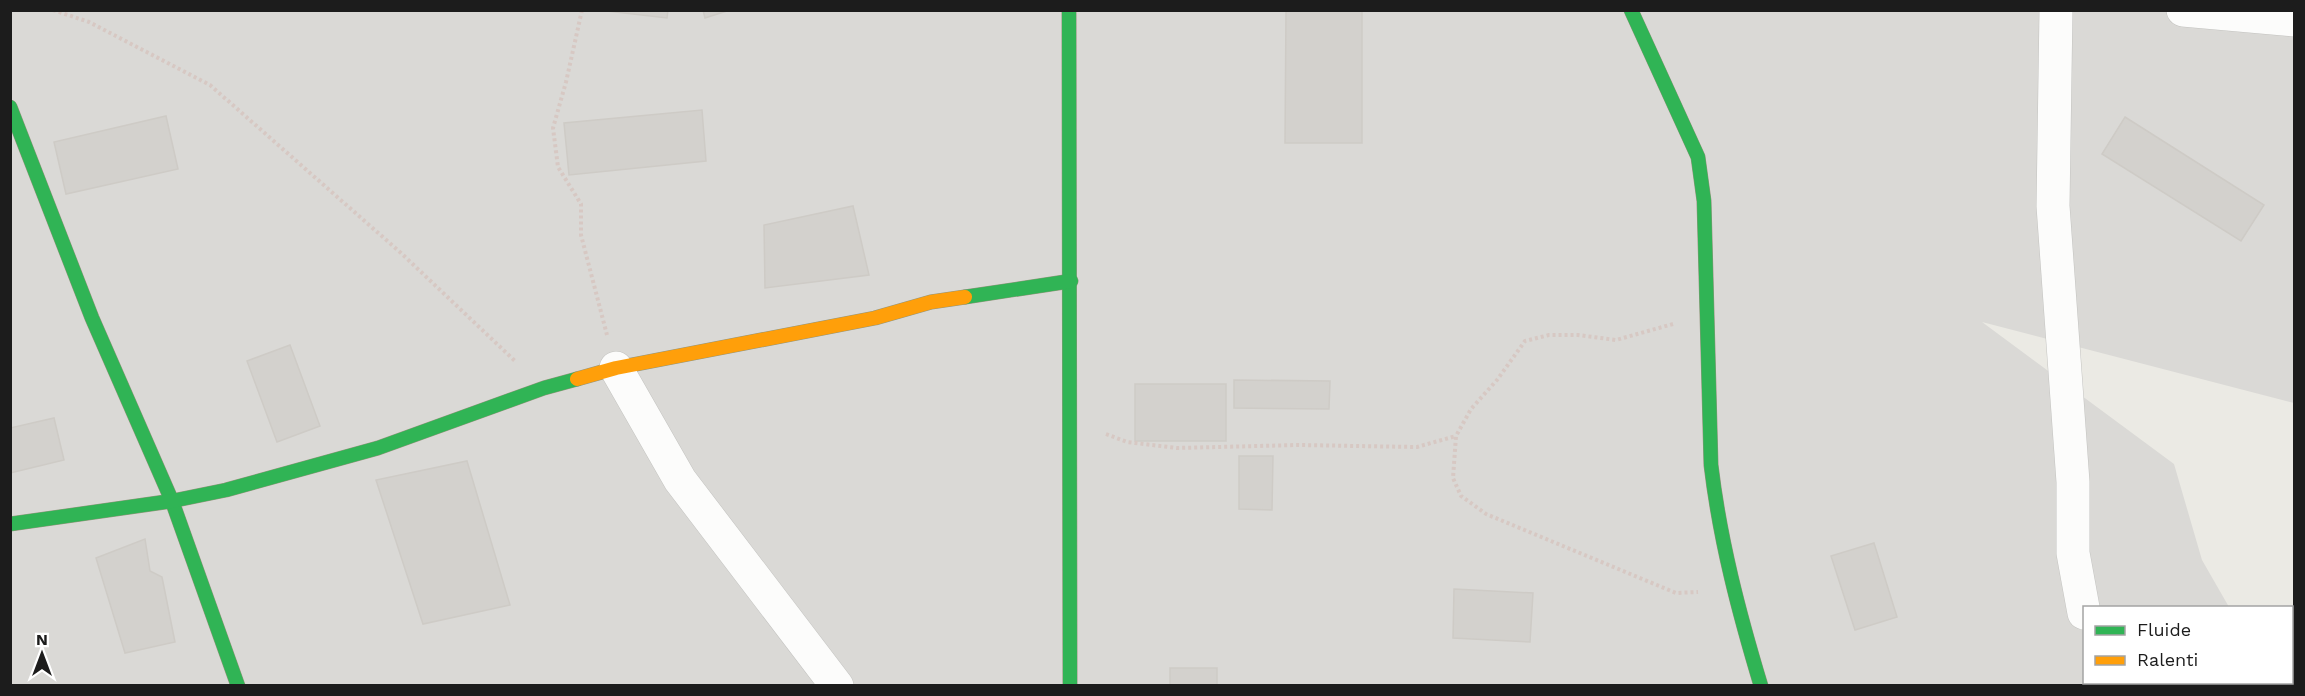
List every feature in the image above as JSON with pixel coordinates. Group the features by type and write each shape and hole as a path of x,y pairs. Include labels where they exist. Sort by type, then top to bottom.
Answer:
{"street":[{"path":"1069,10 1070,686"},
{"path":"1631,10 1698,157 1704,201 1711,465 1732,590 1761,686"},
{"path":"2056,10 2053,206 2073,482 2073,553 2084,606"},
{"path":"2184,10 2295,20"},
{"path":"10,107 92,318 172,501 238,686"},
{"path":"10,524 172,501 226,490 378,448 544,388 616,368 875,318 931,302 1071,281"},
{"path":"616,368 680,480 837,686"}],"path":[{"path":"53,10 89,22 210,86 401,253 544,388"},
{"path":"582,10 553,128 558,167 581,204 581,235 616,368"},
{"path":"1706,316 1616,340 1549,335 1525,341 1497,380 1471,409 1456,435 1453,478 1461,496 1486,514 1676,593 1732,590"},
{"path":"1071,420 1127,442 1177,448 1417,447 1456,435"}],"shaded area":[{"path":"10,11 2294,11 2294,403 1982,322 2174,464 2202,560 2228,606 2083,606 2083,684 2293,684 2293,637 2294,685 11,685"}],"building":[{"path":"598,10 668,10 667,18"},
{"path":"703,10 730,10 705,18"},
{"path":"1286,10 1362,10 1362,143 1285,143"},
{"path":"702,110 706,161 569,175 564,123"},
{"path":"166,116 178,169 66,194 54,142"},
{"path":"2125,117 2264,205 2241,241 2102,154"},
{"path":"853,206 869,275 765,288 764,225"},
{"path":"290,345 320,426 277,442 247,361"},
{"path":"1234,380 1330,381 1329,409 1234,408"},
{"path":"1135,384 1226,384 1226,441 1135,441"},
{"path":"54,418 64,460 10,473 10,428"},
{"path":"1239,456 1273,456 1272,510 1239,509"},
{"path":"467,461 510,605 423,624 376,480"},
{"path":"145,539 150,571 162,577 175,642 125,653 96,558"},
{"path":"1874,543 1897,617 1855,630 1831,556"},
{"path":"1454,589 1533,593 1530,642 1453,638"},
{"path":"1170,668 1217,668 1217,686 1170,686"}],"traffic: fast":[{"path":"1069,10 1070,686"},
{"path":"1631,10 1698,157 1704,201 1711,465 1731,577 1761,686"},
{"path":"10,107 92,318 172,501 238,686"},
{"path":"965,297 1071,281"},
{"path":"10,524 172,501 226,490 378,448 544,388 577,379"}],"traffic: slow":[{"path":"577,379 616,368 875,318 931,302 965,297"}]}
